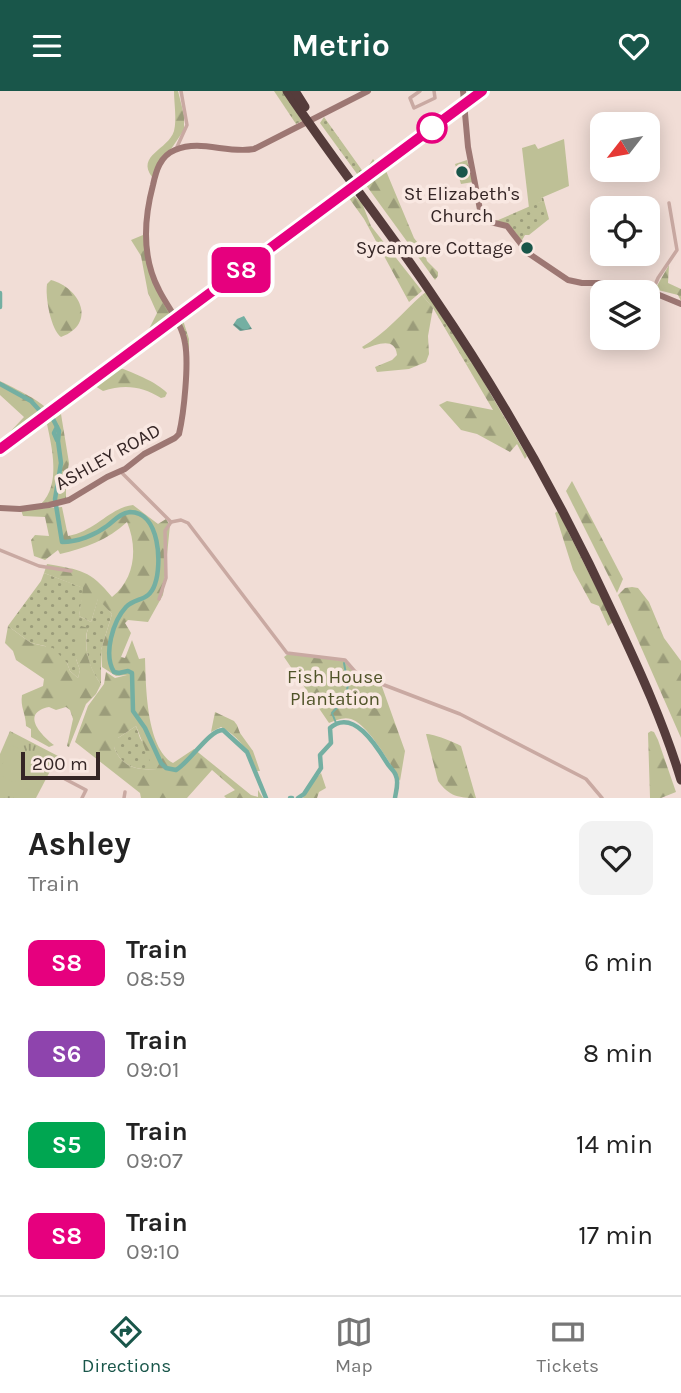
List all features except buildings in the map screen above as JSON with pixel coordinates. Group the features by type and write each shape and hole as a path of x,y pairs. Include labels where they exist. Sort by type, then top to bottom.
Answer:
{"highway":[{"path":"287,91 439,294 492,376 538,455 608,589 681,761"},
{"path":"295,91 304,112"},
{"path":"359,188 452,323 545,478 628,646 662,726 681,780"}],"street":[{"path":"176,149 187,125 181,91"},
{"path":"176,149 197,145 234,151 254,149 369,91"},
{"path":"420,91 410,98 414,108 434,100 434,91"},
{"path":"463,91 468,147 482,221 507,226 524,249 564,278 590,283"},
{"name":"ASHLEY ROAD","path":"0,508 10,510 61,503 121,472 149,451 175,438 180,432 186,347 175,317 155,280 144,229 156,172 166,156 176,149"},
{"path":"657,280 677,250 669,203"},
{"path":"660,295 681,304"},
{"path":"121,472 171,521"},
{"path":"171,521 181,520 188,523 287,653 345,660 358,675 460,715 586,779 601,798"},
{"path":"159,599 166,578 165,531 171,521"},
{"path":"0,550 39,566 71,571"},
{"path":"65,779 86,790 82,798"},
{"path":"124,798 125,792"}],"green space":[{"path":"174,91 178,91 184,115 184,130 152,177 148,169 150,158 171,138 174,131"},
{"path":"274,91 283,91 302,121 296,124"},
{"path":"324,117 364,173 373,159 377,164 360,178 320,123"},
{"path":"564,139 569,186 541,198 542,201 529,208 522,148 535,144 538,149"},
{"path":"467,160 473,182 461,184 455,164"},
{"path":"384,166 414,238 424,251 427,261 438,272 435,280 363,181"},
{"path":"349,191 362,203 371,226 422,291 409,302 364,219 346,194"},
{"path":"543,197 549,219 529,235 525,235 521,242 516,233 496,221 542,201"},
{"path":"143,235 153,283 173,317 149,335 147,333 157,313 148,293 141,256 131,240"},
{"path":"669,265 668,283 681,289 681,301 678,295 660,290 660,281"},
{"path":"231,278 233,281 182,317 189,339 189,364 178,318"},
{"path":"51,280 70,290 80,306 79,323 61,337 54,328 48,305 47,284"},
{"path":"426,292 472,362 466,364 433,308 422,295"},
{"path":"422,295 433,308 426,362 409,369 377,372 375,367 392,360 397,355 396,349 393,345 384,343 364,349 362,347 386,329"},
{"path":"472,362 527,456 525,459 517,444 510,452 477,434 461,430 439,405 447,401 493,410 466,364"},
{"path":"114,366 157,385 167,393 165,397 161,398 133,387 103,391 95,386 55,417 49,415"},
{"path":"0,381 35,400 44,406 45,410 13,435 9,433 24,417 0,395"},
{"path":"61,414 69,463 66,499 41,504 51,487 53,477 53,455 47,424"},
{"path":"572,481 623,579 617,593 566,491"},
{"path":"133,505 158,524 166,519 170,525 163,595 148,622 128,620 125,623 131,633 121,657 125,658 132,640 139,659 145,658 149,715 157,744 173,763 194,749 251,795 258,797 258,790 263,798 226,798 224,796 235,790 212,770 187,798 141,798 140,793 75,742 88,706 104,684 106,672 115,678 127,675 116,676 102,667 101,650 112,614 98,599 91,622 79,616 83,588 44,573 47,564 77,570 91,576 112,597 120,590 130,572 133,542 127,522 96,543 60,554 58,550 45,560 34,556 31,540 35,535 49,536 45,517 23,516 21,510 62,507 68,536 87,529 124,507","holes":["136,726 151,764 157,769 137,768 126,763 114,747 118,746 118,738"]},
{"path":"558,511 613,622 608,626 599,606 591,603 573,570 555,513"},
{"path":"44,573 84,588 79,616 91,622 98,598 112,614 101,650 101,684 88,657 88,628 76,659 80,670 78,678 70,671 67,663 45,646 31,643 8,626"},
{"path":"625,588 638,588 649,602 664,638 681,661 681,738 618,595"},
{"path":"78,625 88,628 88,657 101,684 86,704 69,747 67,746 73,719 70,710 66,707 56,710 49,707 36,714 36,725 54,745 49,747 31,737 22,703 22,695 43,686 44,679 16,660 13,651 5,643 8,626 31,643 53,648 78,678"},
{"name":"Fish House Plantation","path":"288,654 344,661 355,674 381,684 405,751 400,781 379,746 358,722 345,718 329,723 284,657"},
{"path":"215,712 234,721 253,751 260,771 257,771 234,736 221,727 211,732"},
{"path":"136,726 158,769 131,766 117,754 114,747 118,738"},
{"path":"10,731 58,756 36,798 0,798 0,754"},
{"path":"651,731 658,740 676,792 661,798 650,798 648,733"},
{"path":"426,734 461,746 476,798 454,795 438,781"},
{"path":"11,745 29,753 15,783 0,775"},
{"path":"33,755 50,764 36,793 19,785"},
{"path":"321,773 326,788 319,792 317,798 303,798 307,788"}],"water":[{"path":"244,316 252,329 240,331 233,325 237,319"}],"waterway":[{"path":"0,293 0,307"},
{"path":"0,384 31,401 41,412 53,419 57,427 54,433 57,440"},
{"path":"57,427 61,463 55,499 62,542 92,535 130,512 140,514 148,520 153,530 158,552 155,584 146,597 130,604 121,613 111,638 109,656 114,672 132,673 133,711 145,728 161,763 166,768 176,770 206,740 223,730 247,752 266,798"},
{"path":"336,723 332,713 345,699 348,685 344,663"},
{"path":"298,798 304,794 321,768 320,755 331,743 330,728 339,723 347,723 363,731 377,747 394,772 397,781 395,798"}],"railway":[{"path":"0,449 482,91"}],"train":[{"name":"S8","path":"0,449 482,91"}],"place":[{"name":"St Elizabeth's Church","path":"462,172"},
{"name":"Sycamore Cottage","path":"527,248"}]}
